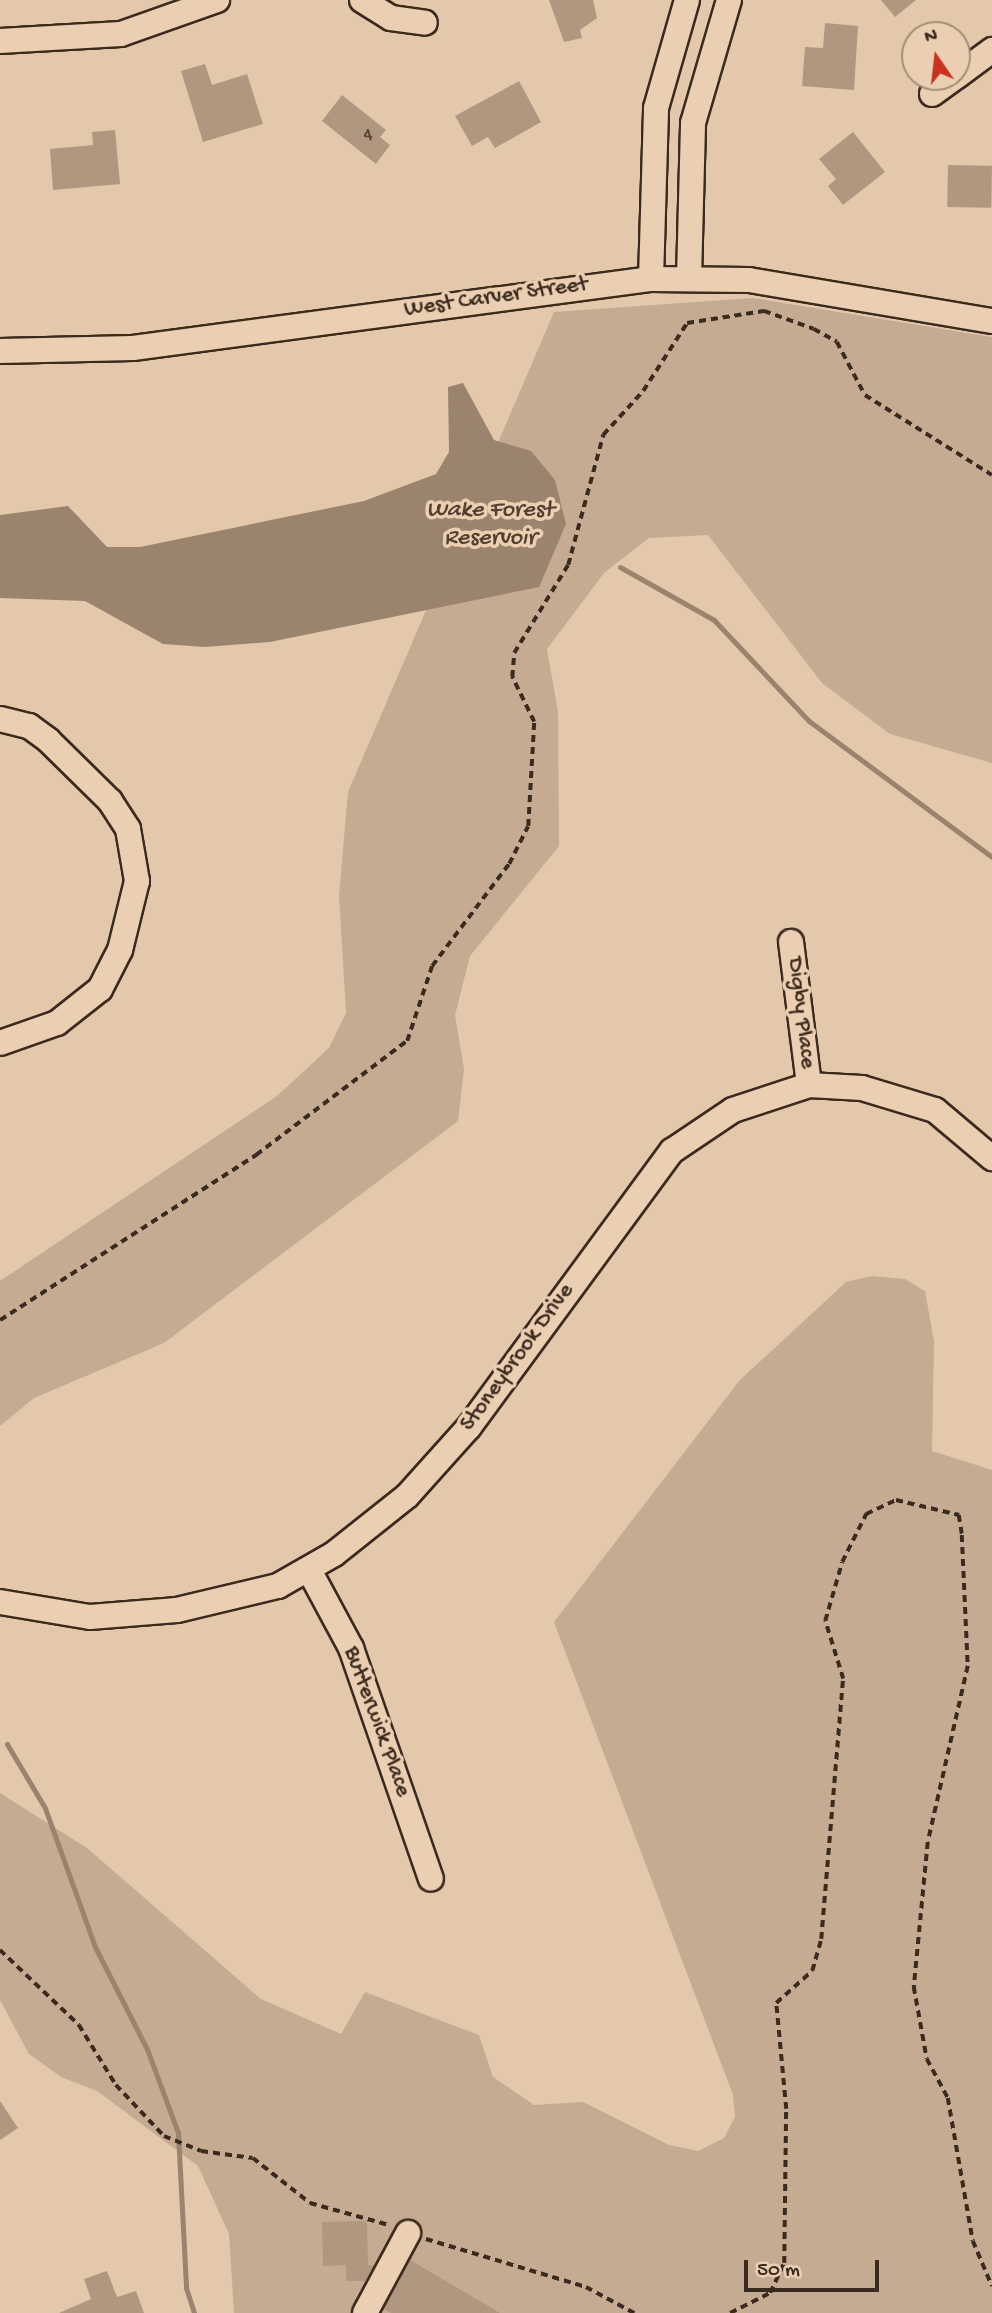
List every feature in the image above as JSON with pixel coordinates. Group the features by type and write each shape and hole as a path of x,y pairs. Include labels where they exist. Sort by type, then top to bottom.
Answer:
{"street":[{"path":"0,41 121,34 217,0"},
{"path":"362,0 391,18 425,23"},
{"path":"651,279 656,108 687,0"},
{"path":"689,278 693,123 729,0"},
{"path":"971,65 992,50"},
{"path":"932,94 936,91"},
{"name":"West Carver Street","path":"0,351 132,348 651,279 689,278 780,284 992,321"},
{"path":"0,719 29,726 48,740 110,801 128,829 137,881 120,950 100,989 57,1023 0,1043"},
{"name":"Digby Place","path":"791,942 809,1085"},
{"name":"Stoneybrook Drive","path":"0,1602 90,1617 147,1615 245,1596 309,1570 398,1503 446,1454 672,1151 733,1110 809,1085 836,1083 914,1101 957,1124 992,1158"},
{"name":"Butterwick Place","path":"309,1570 351,1648 431,1879"},
{"path":"365,2313 408,2233"}],"path":[{"path":"0,1320 256,1155 407,1041 432,966 509,864 528,826 534,722 512,677 514,653 568,565 603,435 643,391 687,323 764,311 814,329 837,342 865,395 992,475"},
{"path":"730,2313 770,2293 784,2263 786,2109 776,2003 812,1971 821,1939 843,1679 825,1621 842,1562 866,1514 896,1500 959,1515 962,1535 968,1666 928,1842 914,1987 927,2059 948,2098 973,2241 992,2286"},
{"path":"0,1950 79,2025 124,2095 164,2136 182,2144"}],"shaded area":[{"path":"753,298 992,337 992,763 890,734 822,683 708,535 649,538 604,573 547,649 558,712 559,846 470,956 455,1015 464,1069 458,1121 164,1343 34,1398 0,1426 0,1281 277,1096 329,1048 346,1013 339,896 348,792 554,312"},
{"path":"871,1276 905,1279 925,1291 934,1341 932,1451 992,1470 992,2313 234,2313 229,2234 198,2166 97,2091 61,2077 29,2054 0,2000 0,1793 87,1848 261,1999 341,2034 365,1992 479,2035 493,2077 534,2105 583,2102 669,2145 698,2151 724,2138 735,2117 733,2095 554,1622 739,1381 846,1282"}],"water":[{"name":"Wake Forest Reservoir","path":"463,383 494,440 531,451 555,480 566,524 539,587 270,642 205,647 163,644 85,601 0,598 0,515 68,506 107,547 140,547 364,501 436,474 449,452 448,387"}],"building":[{"path":"549,0 593,0 597,18 580,30 582,38 564,42"},
{"path":"881,0 916,0 895,17"},
{"path":"825,23 858,26 854,90 802,86 805,47 823,48"},
{"path":"205,64 212,85 247,74 263,124 203,142 181,71"},
{"path":"519,81 541,122 495,148 488,137 472,146 455,116"},
{"path":"342,95 386,130 380,137 390,145 376,164 322,121"},
{"path":"115,130 120,184 53,190 50,149 93,145 92,132"},
{"path":"853,132 885,172 843,205 828,186 836,179 819,159"},
{"path":"948,165 992,166 991,208 947,207"},
{"path":"0,2101 18,2128 0,2140"},
{"path":"367,2221 368,2265 374,2265 365,2281 346,2281 346,2265 323,2266 322,2222"},
{"path":"410,2260 500,2313 391,2313 384,2309"},
{"path":"107,2271 117,2297 136,2291 144,2313 59,2313 91,2299 84,2279"}],"waterway":[{"path":"620,567 714,620 809,721 992,857"},
{"path":"7,1744 45,1808 95,1947 147,2049 178,2133 186,2288 194,2313"}]}
